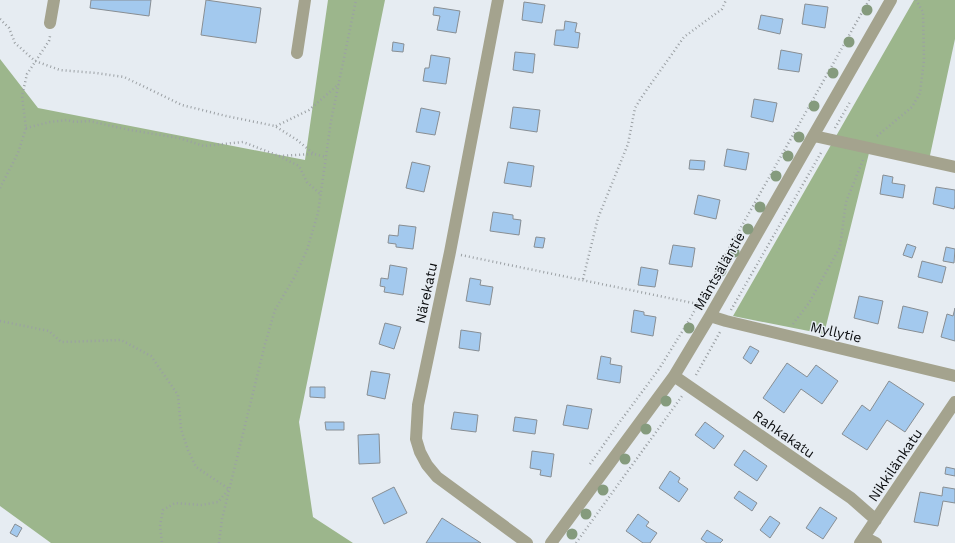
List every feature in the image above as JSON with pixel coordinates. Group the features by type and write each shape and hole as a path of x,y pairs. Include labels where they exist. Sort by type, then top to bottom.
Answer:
{"street":[{"path":"50,23 54,0"},
{"path":"297,53 305,0"},
{"name":"Närekatu","path":"498,0 450,252 418,405 416,439 420,452 427,465 437,478 527,543"},
{"name":"Mäntsäläntie","path":"551,543 674,376 814,136 891,0"},
{"path":"814,136 955,167"},
{"name":"Myllytie","path":"710,316 955,376"},
{"name":"Rahkakatu","path":"674,376 850,498 876,520"},
{"name":"Nikkilänkatu","path":"862,540 955,402"},
{"path":"862,540 876,543"}],"path":[{"path":"219,543 222,519 264,344 275,310 295,276 307,250 318,213 331,121 356,0"},
{"path":"583,280 598,218 628,144 635,108 684,37 722,9 726,0"},
{"path":"589,467 659,369 690,319 869,0"},
{"path":"783,335 809,303 840,247 846,202 867,148 878,135 912,107 920,93 924,60 923,12 916,0"},
{"path":"0,19 9,28 15,43 35,61 60,70 96,73 124,78 182,105 275,126 297,140 314,154"},
{"path":"0,188 18,153 26,128 22,96 28,74 49,41 50,23"},
{"path":"275,126 309,110 339,84"},
{"path":"26,128 50,122 66,120 75,122 89,120 130,130 180,138 204,146 243,142 299,166 307,182 320,194"},
{"path":"278,156 314,154 326,157"},
{"path":"450,252 698,304"},
{"path":"704,293 720,298 734,305"},
{"path":"0,321 49,331 61,342 121,340 151,356 178,395 181,429 196,467 230,489"},
{"path":"162,543 160,526 163,510 175,503 201,505 218,502 230,489"}],"green space":[{"path":"328,0 385,0 299,422 313,517 353,543 51,543 0,506 0,59 38,108 305,160"},
{"path":"914,0 955,0 955,39 929,160 870,149 824,334 733,316"}],"building":[{"path":"91,0 151,0 149,16 90,8"},
{"path":"206,0 261,8 256,43 201,35"},
{"path":"524,2 545,5 542,23 522,20"},
{"path":"805,4 828,7 825,28 802,24"},
{"path":"434,7 460,11 456,33 437,30 440,16 433,15"},
{"path":"761,15 783,19 780,34 758,29"},
{"path":"565,21 577,23 575,32 580,33 578,48 554,45 556,30 564,30"},
{"path":"393,42 404,44 403,52 392,51"},
{"path":"781,50 802,54 799,72 778,69"},
{"path":"515,52 535,54 533,73 513,70"},
{"path":"431,55 450,58 446,84 423,81 425,68 429,68"},
{"path":"754,99 777,103 773,122 751,117"},
{"path":"513,107 540,110 537,132 510,128"},
{"path":"421,108 440,112 435,135 416,132"},
{"path":"727,149 749,153 746,170 724,166"},
{"path":"690,160 705,161 704,170 689,169"},
{"path":"412,162 430,166 424,192 406,188"},
{"path":"508,162 534,166 531,187 504,183"},
{"path":"883,175 893,177 892,183 905,185 903,198 880,194"},
{"path":"936,187 955,190 954,209 933,204"},
{"path":"698,195 720,200 716,219 694,214"},
{"path":"493,212 513,215 513,219 521,220 519,235 490,231"},
{"path":"399,225 416,227 413,249 396,247 396,244 388,243 389,235 398,236"},
{"path":"536,237 545,238 543,248 534,247"},
{"path":"907,244 916,247 912,258 903,255"},
{"path":"673,245 695,248 692,267 669,264"},
{"path":"946,247 955,249 954,263 943,261"},
{"path":"922,261 946,267 942,283 918,277"},
{"path":"390,265 407,268 403,295 384,292 385,287 380,286 381,278 388,279"},
{"path":"641,267 658,270 655,287 638,285"},
{"path":"470,278 481,280 480,285 493,287 490,305 466,301"},
{"path":"859,296 883,301 878,324 854,318"},
{"path":"903,306 928,312 923,333 898,328"},
{"path":"955,308 955,341 941,337 947,314 953,316"},
{"path":"634,310 644,312 644,315 656,317 653,336 631,332"},
{"path":"385,323 401,327 394,349 379,344"},
{"path":"461,330 481,333 479,351 459,348"},
{"path":"750,346 759,351 751,364 743,358"},
{"path":"601,356 611,358 610,364 622,366 620,383 597,379"},
{"path":"787,363 807,377 816,365 838,381 822,404 801,389 784,413 763,398"},
{"path":"371,371 390,374 385,399 367,395"},
{"path":"889,381 924,404 905,432 887,420 867,450 842,434 862,405 870,411"},
{"path":"310,387 325,387 325,398 310,397"},
{"path":"567,405 592,409 588,429 563,425"},
{"path":"454,412 478,415 476,432 451,429"},
{"path":"515,417 537,420 535,434 513,431"},
{"path":"325,422 344,422 344,430 326,430"},
{"path":"705,422 724,436 714,449 695,435"},
{"path":"379,434 380,463 359,464 358,435"},
{"path":"744,450 767,466 757,481 734,465"},
{"path":"532,451 554,454 551,477 540,475 541,470 530,468"},
{"path":"946,467 955,469 955,476 945,474"},
{"path":"670,471 680,478 678,482 688,489 679,502 659,488"},
{"path":"394,487 407,513 384,524 372,498"},
{"path":"943,487 955,489 955,503 943,501 938,526 914,522 920,492 942,496"},
{"path":"739,491 757,503 752,511 734,498"},
{"path":"820,507 837,518 823,539 806,528"},
{"path":"638,514 649,522 646,526 657,533 650,543 643,543 626,531"},
{"path":"770,516 780,523 770,538 760,530"},
{"path":"442,518 481,543 426,543"},
{"path":"15,524 22,528 17,537 10,533"},
{"path":"707,530 723,540 720,543 707,543 701,539"}]}
